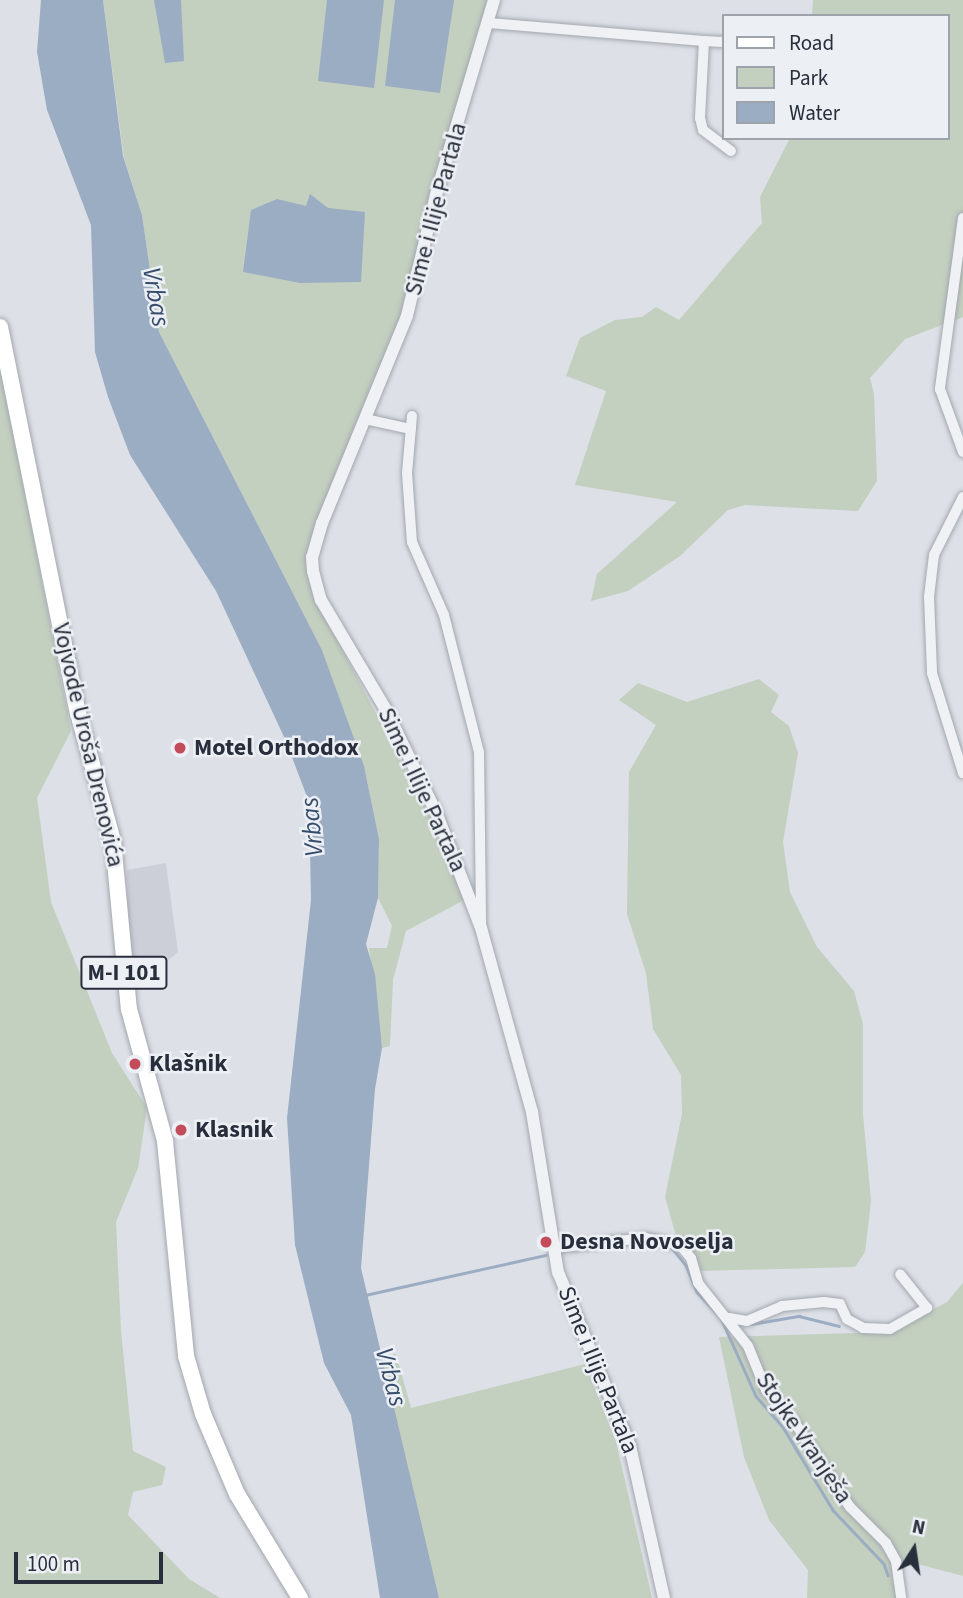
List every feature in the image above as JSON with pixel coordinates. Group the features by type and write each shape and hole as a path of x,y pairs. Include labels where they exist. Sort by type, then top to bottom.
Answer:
{"main road":[{"name":"Vojvode Uroša Drenovića","path":"0,327 70,675 113,841 129,1009 165,1141 186,1356 203,1414 237,1494 300,1598"}],"street":[{"name":"Sime i Ilije Partala","path":"494,0 436,195 407,316 317,537 312,557 315,581 436,812 481,928 522,1067 554,1248 566,1293 631,1446 664,1598"},
{"path":"488,23 722,42"},
{"path":"704,41 700,118 703,130 731,151"},
{"path":"963,218 940,389 963,452"},
{"path":"412,416 407,473 412,542 444,615 480,752 481,928"},
{"path":"365,419 411,429"},
{"path":"963,497 934,555 929,597 932,673 963,773"},
{"name":"Stojke Vranješa","path":"554,1248 645,1238 673,1241 691,1258 698,1283 748,1346 766,1390 795,1423 850,1507 886,1543 896,1561 901,1598"},
{"path":"728,1318 747,1321 782,1306 824,1302 839,1304 847,1319 863,1328 890,1328 927,1308 900,1275"}],"shaded area":[{"path":"166,863 178,952 129,992 127,870"}],"green space":[{"path":"103,0 494,0 414,288 307,568 315,598 431,818 464,900 406,931 393,980 390,1046 382,1048 369,948 387,948 392,926 378,898 379,839 365,771 322,650 159,332 142,215 124,158"},
{"path":"813,0 963,0 963,317 905,339 870,378 874,394 877,481 858,511 745,505 728,510 680,556 628,591 591,601 597,574 677,502 575,485 606,391 566,376 580,338 615,320 642,317 656,307 679,320 762,223 760,197 789,140 949,140 949,14 812,14"},
{"path":"0,365 71,731 37,798 51,902 112,1053 147,1108 138,1168 116,1222 121,1331 133,1451 166,1467 162,1485 133,1492 128,1515 189,1579 220,1598 0,1598"},
{"path":"759,679 779,695 771,712 789,726 798,753 783,842 790,892 817,947 854,991 863,1024 863,1114 871,1201 865,1252 855,1267 699,1271 694,1257 676,1236 665,1197 682,1114 681,1075 653,1029 646,973 627,914 629,772 656,725 619,700 638,683 687,702"},
{"path":"963,1283 963,1576 910,1562 891,1565 898,1598 807,1598 808,1570 769,1520 744,1457 719,1337 890,1332 947,1302"},
{"path":"396,1354 411,1408 585,1364 616,1442 652,1598 439,1598 392,1413 383,1357"}],"water":[{"name":"Vrbas","path":"41,0 103,0 123,156 142,215 159,332 322,650 364,766 379,839 378,898 366,944 375,974 382,1048 375,1089 361,1268 439,1598 380,1598 351,1415 324,1363 295,1245 287,1118 311,900 309,802 285,739 216,591 130,455 108,397 95,352 91,225 47,110 37,52"},
{"path":"154,0 181,0 184,61 165,63"},
{"path":"327,0 384,0 374,88 318,81"},
{"path":"395,0 454,0 440,93 385,86"},
{"path":"310,194 328,208 365,212 361,282 300,283 243,272 251,210 277,199 306,206"}],"waterway":[{"path":"672,1248 686,1265 697,1292 721,1318 756,1396 783,1427 833,1510 884,1564 888,1575"},
{"path":"365,1295 546,1255"},
{"path":"751,1324 799,1316 839,1326"}],"place":[{"name":"Motel Orthodox","path":"180,748"},
{"name":"Klašnik","path":"135,1064"},
{"name":"Klasnik","path":"181,1130"},
{"name":"Desna Novoselja","path":"546,1242"}]}
